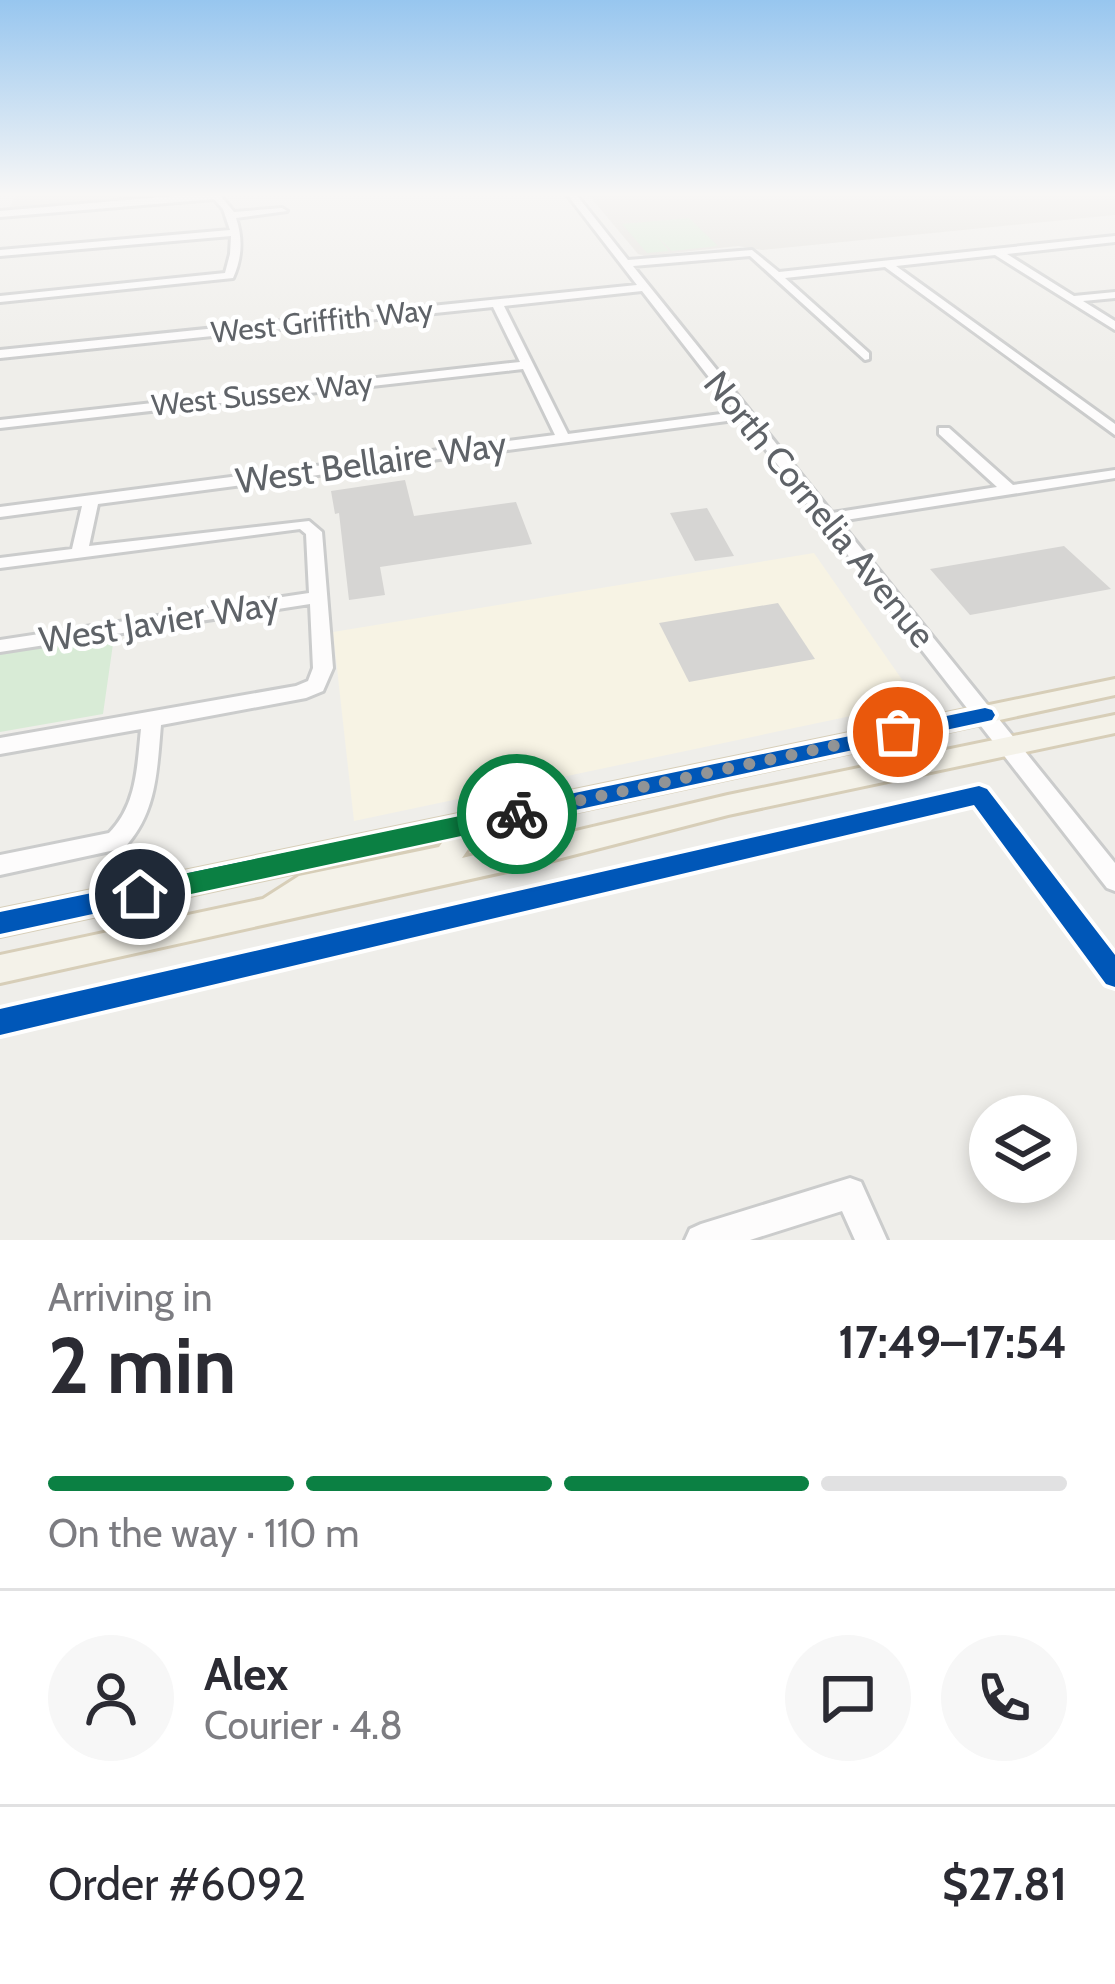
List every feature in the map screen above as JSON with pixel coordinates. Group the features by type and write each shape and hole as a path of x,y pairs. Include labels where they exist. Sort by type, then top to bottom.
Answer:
{"main road":[{"path":"0,923 1115,687"},
{"path":"0,969 534,854 728,805 1115,724"},
{"path":"264,912 299,888 447,857 471,824"}],"street":[{"path":"0,299 229,276 231,251"},
{"name":"North Cornelia Avenue","path":"617,251 1115,881"},
{"path":"779,274 1007,251"},
{"path":"997,252 1115,326"},
{"path":"627,263 752,253 865,356"},
{"path":"886,263 1115,431"},
{"name":"West Griffith Way","path":"0,354 644,288"},
{"path":"1073,299 1115,295"},
{"path":"497,303 563,437"},
{"name":"West Sussex Way","path":"0,424 524,364"},
{"name":"West Bellaire Way","path":"0,512 743,415"},
{"path":"944,431 1009,490"},
{"path":"828,518 1115,474"},
{"path":"80,551 91,500"},
{"path":"0,563 303,524 314,532 323,668 316,686 0,746"},
{"name":"West Javier Way","path":"0,646 318,597"},
{"path":"0,865 116,841 131,829 140,813 152,719"},
{"path":"0,1022 980,795 1115,975"},
{"path":"700,1240 850,1193 872,1240"}],"shaded area":[{"path":"635,251 693,251 645,256"},
{"path":"814,553 912,694 908,704 354,821 333,632"}],"green space":[{"path":"115,630 103,714 0,732 0,649"}],"building":[{"path":"405,480 414,516 516,502 532,544 380,567 385,595 349,600 339,513 335,514 331,491"},
{"path":"707,508 734,556 695,561 670,513"},
{"path":"1064,546 1111,589 970,615 930,569"},
{"path":"778,603 815,659 689,682 659,623"}],"cycle path":[{"path":"0,923 985,715"},
{"path":"0,1022 979,795 1115,975"}],"way so far":[{"path":"517,814 898,732"}],"route":[{"path":"140,894 517,814"}]}
